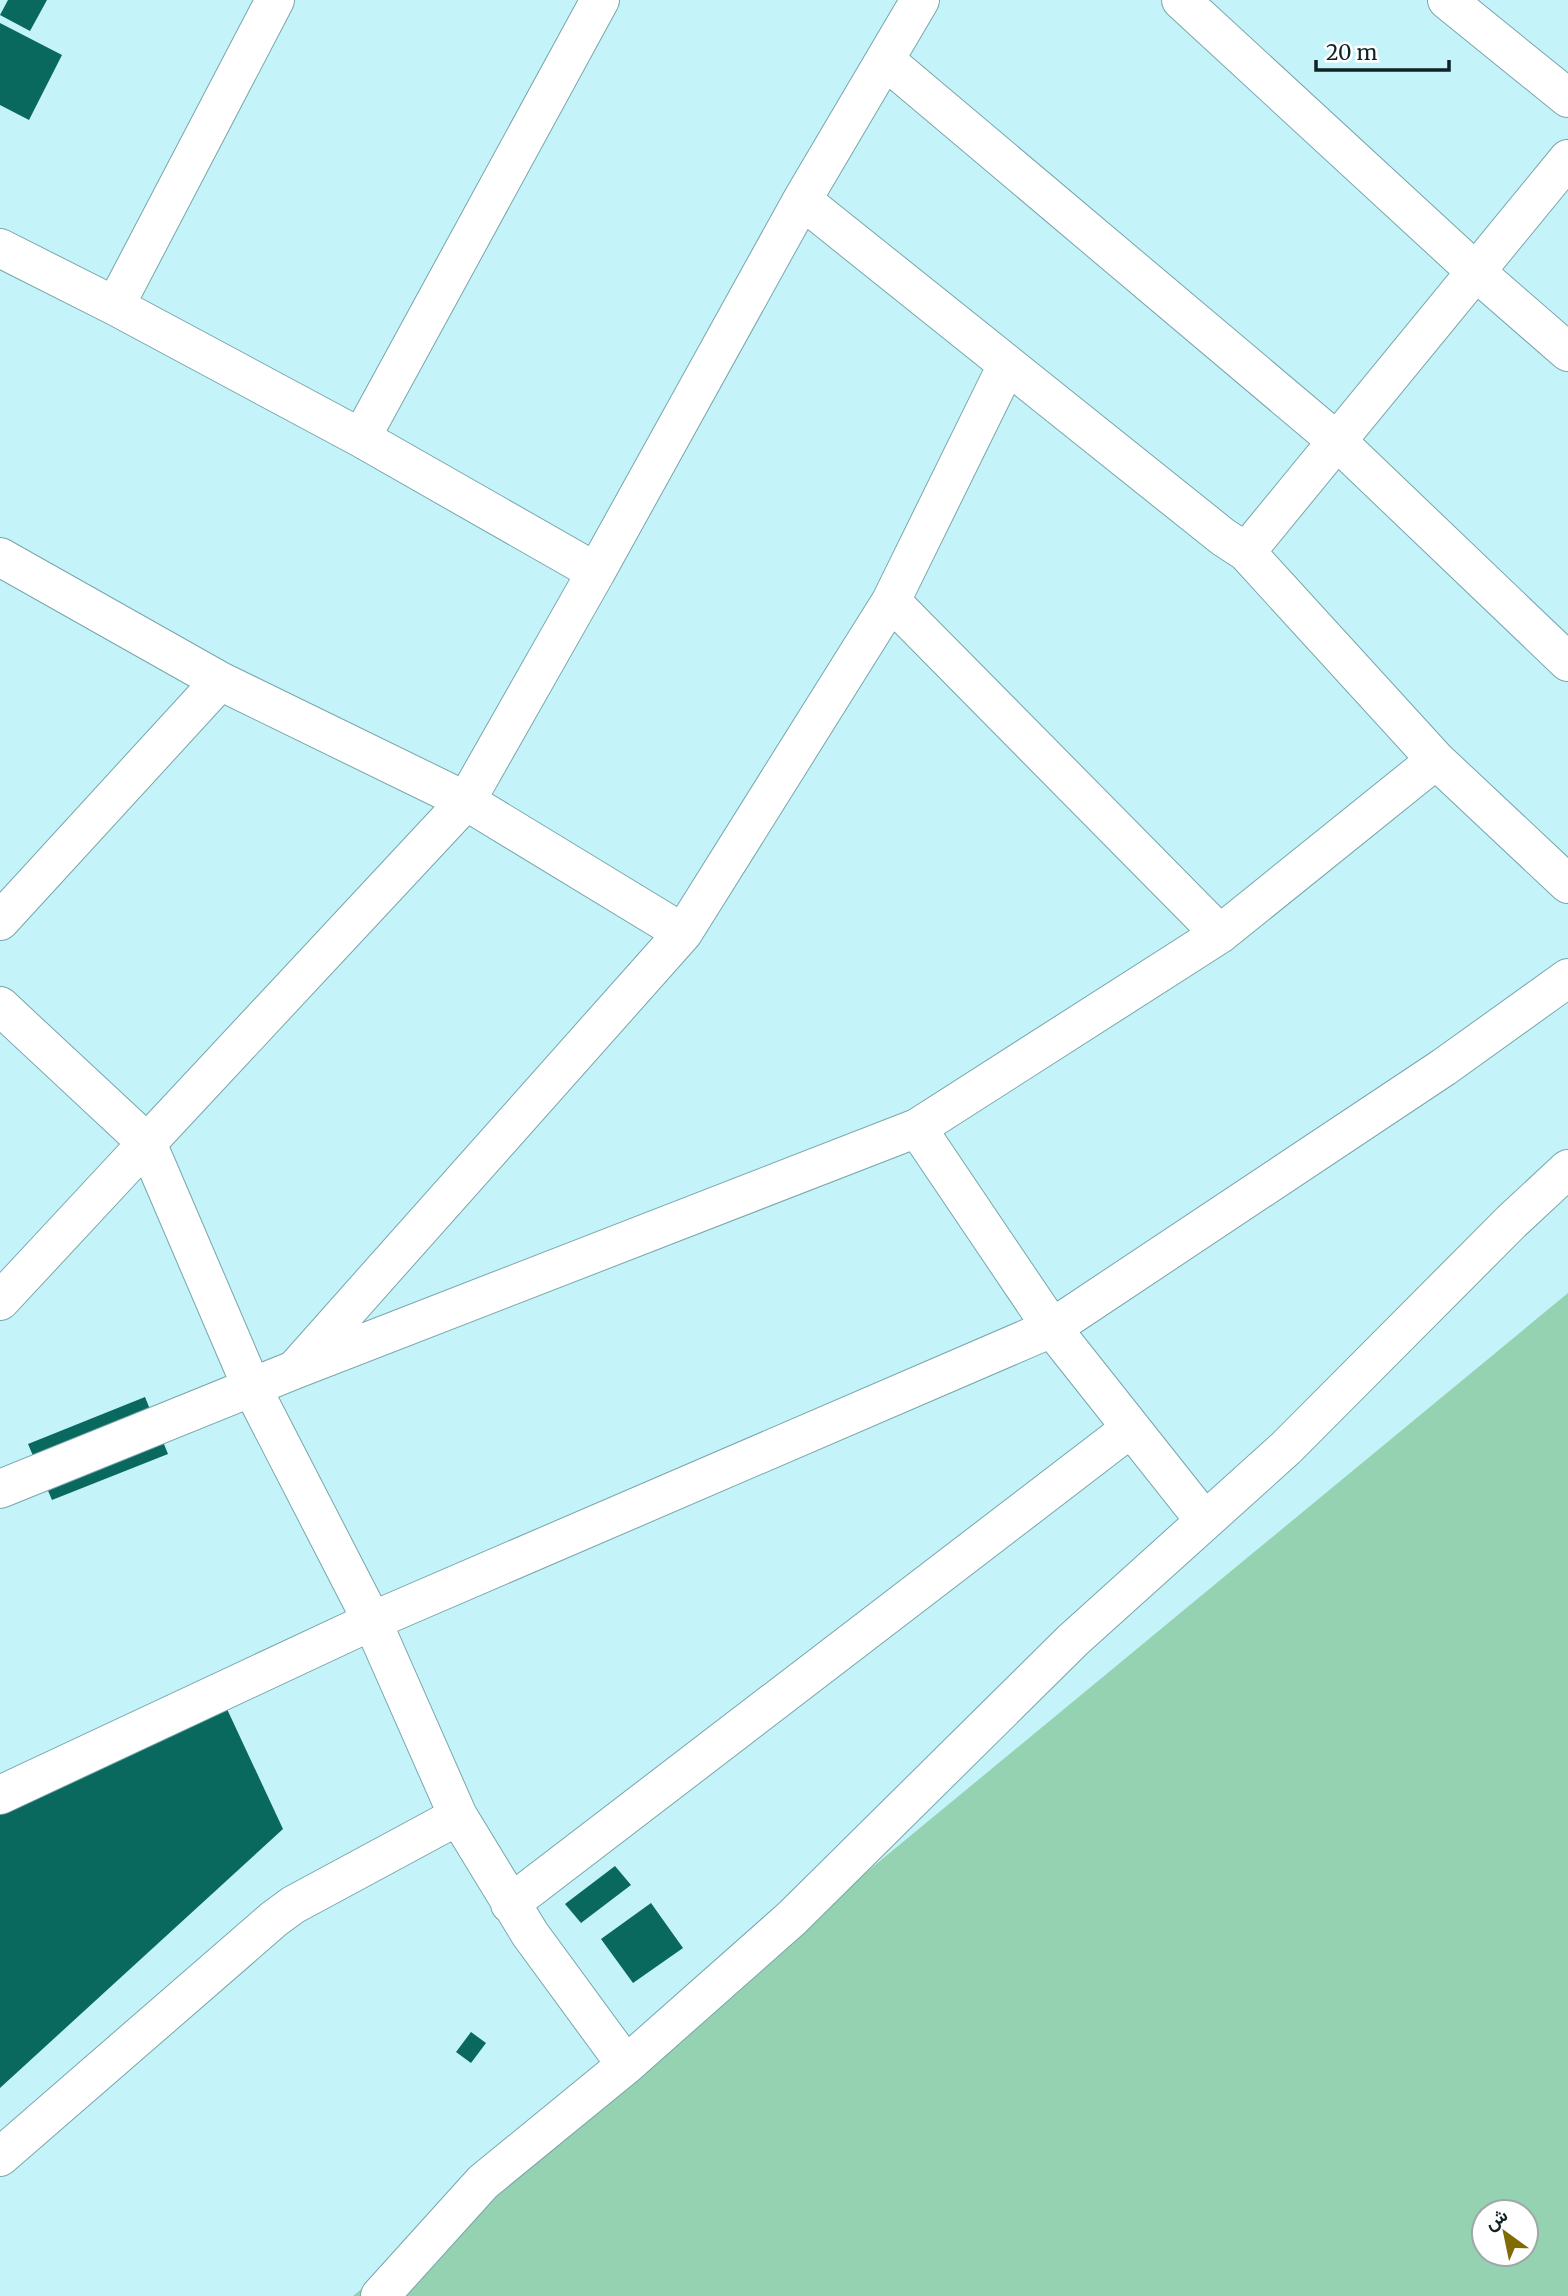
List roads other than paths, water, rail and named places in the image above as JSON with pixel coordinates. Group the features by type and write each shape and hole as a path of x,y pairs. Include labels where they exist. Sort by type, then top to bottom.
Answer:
{"street":[{"path":"114,306 275,0"},
{"path":"361,438 600,0"},
{"path":"0,1301 466,801 802,201 919,0"},
{"path":"1181,0 1475,271 1568,352"},
{"path":"1447,0 1568,98"},
{"path":"885,60 1339,443 1568,663"},
{"path":"1246,552 1339,443 1568,159"},
{"path":"802,201 1223,537 1246,552 1436,760 1568,884"},
{"path":"0,248 361,438 596,572"},
{"path":"294,1370 683,933 891,601 1007,365"},
{"path":"0,557 220,681 466,801 683,933"},
{"path":"891,601 1220,934"},
{"path":"0,921 220,681"},
{"path":"0,1489 294,1370 917,1128 1220,934 1436,760"},
{"path":"0,1795 372,1621 1052,1328 1444,1067 1568,978"},
{"path":"0,1006 147,1143 252,1388 372,1621 458,1815 510,1904 626,2064"},
{"path":"917,1128 1052,1328 1205,1521"},
{"path":"380,2296 483,2182 626,2064 792,1918 1073,1640 1286,1448 1511,1222 1568,1170"},
{"path":"510,1904 1131,1428"},
{"path":"0,2157 284,1912 458,1815"}]}
